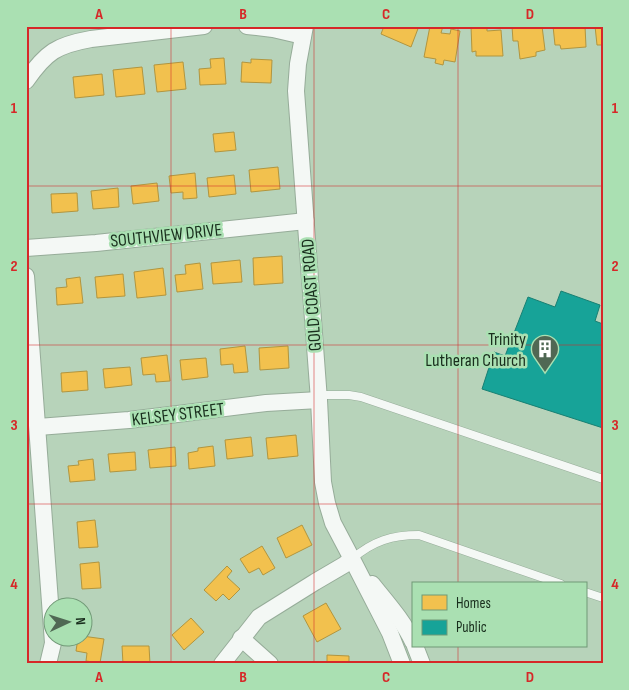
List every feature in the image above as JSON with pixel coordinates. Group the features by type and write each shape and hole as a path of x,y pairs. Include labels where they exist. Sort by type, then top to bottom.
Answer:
{"street":[{"path":"26,81 35,68 51,52 73,42 204,26"},
{"path":"247,26 273,30 304,31"},
{"name":"GOLD COAST ROAD","path":"304,31 298,64 296,91 323,482 333,523 390,633 402,664"},
{"name":"SOUTHVIEW DRIVE","path":"26,248 96,243 306,221"},
{"path":"26,276 53,643 48,664"},
{"name":"KELSEY STREET","path":"38,427 129,420 318,398"},
{"path":"222,664 259,617 344,565 352,558"},
{"name":"GOLD COAST ROAD","path":"352,558 397,615 412,640"},
{"path":"241,638 270,664"},
{"path":"415,648 422,664"}],"lane":[{"path":"318,398 349,395 361,397 603,479"},
{"path":"352,558 362,551 392,537 419,535 554,582"},
{"path":"586,592 603,598"}],"building: Homes":[{"path":"384,26 419,26 411,47 381,34"},
{"path":"430,26 443,26 441,33 450,34 451,29 460,31 455,62 444,60 443,65 435,63 436,59 424,57"},
{"path":"471,26 487,26 487,31 501,30 503,56 476,56 476,51 472,52"},
{"path":"512,26 542,26 545,50 536,52 536,56 520,59 518,41 513,41"},
{"path":"553,26 585,26 586,47 561,49 560,45 555,45"},
{"path":"595,26 603,26 603,45 597,45"},
{"path":"224,58 226,84 200,85 199,69 211,68 210,59"},
{"path":"251,59 272,60 271,83 241,82 242,62 251,63"},
{"path":"183,62 186,89 157,92 154,65"},
{"path":"142,67 145,94 116,97 113,70"},
{"path":"102,74 104,95 75,98 73,77"},
{"path":"234,132 236,150 215,152 213,134"},
{"path":"278,167 280,189 251,192 249,170"},
{"path":"195,173 197,198 183,199 183,192 171,193 169,176"},
{"path":"234,175 236,194 209,197 207,178"},
{"path":"157,183 159,201 133,204 131,186"},
{"path":"118,188 119,207 93,209 91,191"},
{"path":"77,193 78,211 52,213 51,194"},
{"path":"282,256 283,283 254,285 253,258"},
{"path":"240,260 242,282 213,284 211,263"},
{"path":"200,263 203,289 177,292 175,275 186,274 185,265"},
{"path":"163,268 166,295 137,298 134,272"},
{"path":"123,274 125,296 97,298 95,277"},
{"path":"80,277 83,303 57,305 56,288 67,287 66,279"},
{"path":"245,346 248,372 234,373 233,364 221,365 220,349"},
{"path":"288,346 289,368 260,370 259,348"},
{"path":"167,355 170,381 156,382 155,374 143,375 141,358"},
{"path":"206,358 208,377 182,380 180,360"},
{"path":"130,367 132,385 105,388 103,369"},
{"path":"87,371 88,390 62,392 61,373"},
{"path":"296,435 298,456 268,459 266,438"},
{"path":"251,437 253,456 227,459 225,440"},
{"path":"213,446 215,466 189,469 188,453 198,451 198,448"},
{"path":"175,447 176,466 150,468 148,450"},
{"path":"135,452 136,470 110,472 108,454"},
{"path":"93,459 95,480 70,482 68,466 79,465 78,461"},
{"path":"95,520 98,547 79,548 77,522"},
{"path":"302,525 312,545 286,558 277,538"},
{"path":"262,546 275,568 263,575 259,568 249,573 240,559"},
{"path":"99,562 101,588 82,589 80,564"},
{"path":"227,566 232,571 227,577 240,589 229,600 223,594 216,601 204,590"},
{"path":"326,603 341,629 317,642 303,616"},
{"path":"191,618 204,632 184,650 172,635"},
{"path":"92,637 104,639 100,663 86,661 87,653 76,651 76,648 92,648"},
{"path":"122,646 149,646 150,664 123,664"},
{"path":"327,655 349,656 349,664 327,664"}],"building: Public":[{"name":"Trinity Lutheran Church","path":"561,291 600,305 595,321 603,324 603,428 482,389 494,352 505,356 528,297 555,307"}],"place":[{"name":"Trinity Lutheran Church","path":"545,373"}]}
